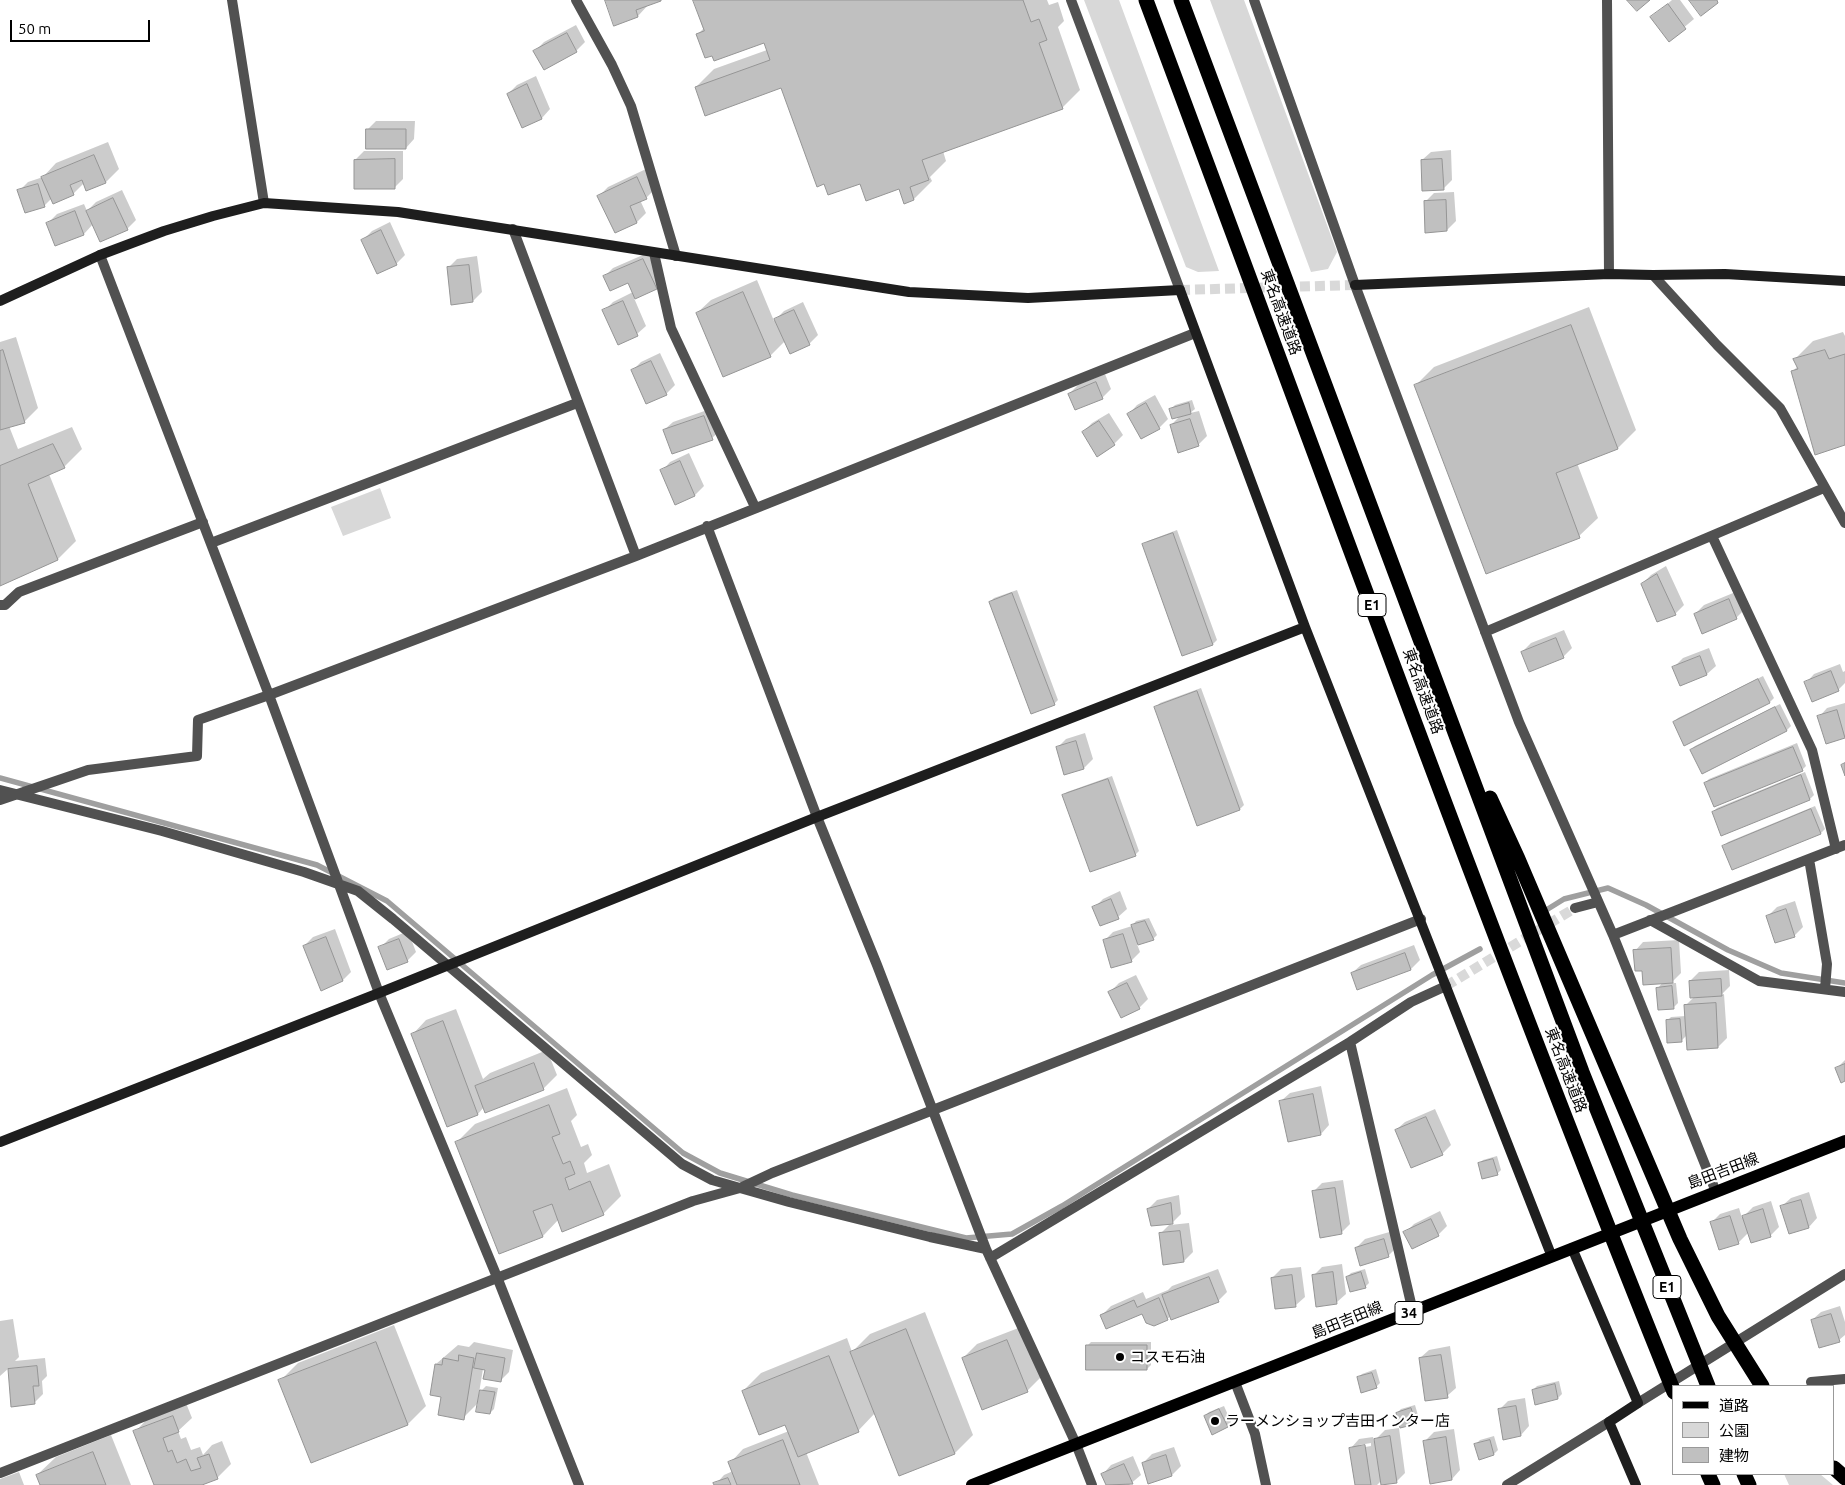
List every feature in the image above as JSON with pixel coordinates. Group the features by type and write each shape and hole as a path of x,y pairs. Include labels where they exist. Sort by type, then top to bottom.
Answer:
{"highway":[{"name":"東名高速道路","path":"1146,0 1443,796 1600,1210 1672,1387"},
{"name":"東名高速道路","path":"1181,0 1430,661 1539,957 1630,1195 1707,1382"},
{"path":"1430,661 1518,859 1680,1239 1718,1316 1761,1385"},
{"path":"1835,1469 1845,1478"}],"main road":[{"name":"島田吉田線","path":"972,1485 1845,1141"}],"street":[{"path":"232,0 264,203"},
{"path":"576,0 612,65 631,106 676,256"},
{"path":"1071,0 1305,627 1552,1257"},
{"path":"1254,0 1355,285 1518,722 1613,935 1716,1192"},
{"path":"1607,0 1609,274"},
{"path":"0,301 100,255 164,231 264,203 398,212 513,228 654,253 909,292 1028,298 1180,290"},
{"path":"513,228 577,403 636,556"},
{"path":"654,253 671,328 755,507"},
{"path":"100,255 269,695 379,993 497,1277 579,1485"},
{"path":"1355,285 1609,274 1725,274 1845,282"},
{"path":"1653,275 1717,345 1780,408 1845,523"},
{"path":"0,800 88,770 197,756 198,720 636,556 707,526 1196,333"},
{"path":"210,543 577,403"},
{"path":"1485,632 1824,488"},
{"path":"0,605 5,605 19,592 203,522"},
{"path":"707,526 817,817 987,1251 1076,1444 1092,1485"},
{"path":"1613,935 1840,846 1812,750 1712,536"},
{"path":"0,1142 379,993 817,817 1305,627"},
{"path":"0,790 162,831 304,872 358,891 449,965 682,1164 712,1180 987,1251 1350,1042 1411,1002 1446,984"},
{"path":"1809,859 1827,967 1825,989"},
{"path":"1575,908 1598,901"},
{"path":"0,1472 693,1201 740,1187 1421,919"},
{"path":"1651,920 1758,980 1845,992"},
{"path":"1350,1042 1413,1312"},
{"path":"1572,1248 1638,1403"},
{"path":"1506,1485 1845,1274"},
{"path":"1811,1382 1845,1379"},
{"path":"1235,1382 1255,1434 1266,1485"},
{"path":"1609,1422 1636,1485"}],"green space":[{"path":"1084,0 1119,0 1219,271 1198,272 1186,267"},
{"path":"1210,0 1244,0 1337,252 1328,269 1311,272"},
{"path":"380,488 391,518 343,536 331,507"},
{"path":"1784,1475 1821,1475 1833,1485 1789,1485"}],"building":[{"path":"605,0 661,1 636,10 638,17 614,26"},
{"path":"693,0 1023,0 1031,22 1039,19 1047,40 1039,43 1063,109 922,160 929,180 910,187 914,200 904,204 899,189 866,201 860,184 828,195 824,184 817,187 781,88 705,116 695,87 770,60 764,43 714,61 712,56 705,58 696,34 704,31"},
{"path":"1627,0 1650,0 1637,11"},
{"path":"1689,0 1717,0 1718,3 1701,16"},
{"path":"1668,4 1686,29 1669,42 1650,17"},
{"path":"567,33 577,52 544,70 533,51"},
{"path":"527,84 542,119 522,128 507,94"},
{"path":"366,129 406,129 406,149 366,149"},
{"path":"94,155 106,183 86,191 82,180 70,185 74,195 53,204 41,177"},
{"path":"395,159 395,189 354,189 354,160"},
{"path":"1442,159 1444,190 1422,191 1421,160"},
{"path":"637,177 647,199 630,206 637,223 615,233 597,196"},
{"path":"38,184 45,207 25,213 17,190"},
{"path":"113,198 128,230 100,242 86,211"},
{"path":"1446,200 1447,231 1425,233 1424,201"},
{"path":"75,211 84,235 55,246 46,223"},
{"path":"381,230 397,265 377,274 361,240"},
{"path":"643,259 657,289 635,299 628,283 610,291 603,276"},
{"path":"469,265 473,302 451,305 447,267"},
{"path":"743,292 771,357 723,377 696,313"},
{"path":"623,301 638,336 618,345 602,310"},
{"path":"794,310 810,345 790,354 774,319"},
{"path":"1571,325 1618,449 1556,473 1580,538 1486,574 1414,385"},
{"path":"3,350 25,423 0,430 0,351"},
{"path":"1825,350 1829,359 1845,354 1845,445 1815,455 1791,371 1798,369 1793,359"},
{"path":"651,361 667,395 646,404 631,370"},
{"path":"1096,382 1103,399 1075,410 1068,394"},
{"path":"1146,403 1160,429 1141,439 1127,414"},
{"path":"1189,403 1191,414 1172,419 1169,409"},
{"path":"704,416 713,440 672,454 663,430"},
{"path":"1190,419 1199,446 1178,453 1170,425"},
{"path":"1099,421 1115,445 1097,457 1082,432"},
{"path":"53,444 65,468 28,484 58,560 0,586 0,466"},
{"path":"680,461 695,496 675,505 660,470"},
{"path":"1173,533 1213,645 1182,656 1142,544"},
{"path":"1657,574 1676,615 1657,622 1641,584"},
{"path":"1012,593 1055,705 1031,714 989,602"},
{"path":"1729,599 1737,619 1702,634 1694,614"},
{"path":"1556,638 1564,658 1529,672 1521,652"},
{"path":"1700,656 1707,675 1680,686 1672,667"},
{"path":"1831,671 1839,691 1812,702 1804,682"},
{"path":"1758,679 1770,703 1684,746 1673,722"},
{"path":"1197,691 1240,810 1197,826 1154,707"},
{"path":"1775,707 1787,731 1702,774 1690,750"},
{"path":"1837,710 1845,738 1826,744 1817,716"},
{"path":"1076,741 1084,769 1064,775 1056,747"},
{"path":"1793,747 1803,771 1714,807 1704,783"},
{"path":"1845,763 1845,776 1841,765"},
{"path":"1801,775 1810,800 1721,836 1712,812"},
{"path":"1108,779 1136,856 1090,872 1062,795"},
{"path":"1811,809 1821,834 1732,870 1722,846"},
{"path":"1111,899 1119,919 1100,926 1092,907"},
{"path":"1786,909 1795,937 1775,943 1766,916"},
{"path":"1145,921 1154,940 1138,945 1131,925"},
{"path":"1123,934 1132,962 1111,968 1103,940"},
{"path":"326,937 343,981 321,991 303,946"},
{"path":"399,939 408,962 387,970 378,947"},
{"path":"1671,948 1673,983 1643,985 1642,971 1635,971 1633,950"},
{"path":"1405,953 1411,970 1357,990 1351,973"},
{"path":"1721,979 1722,996 1690,998 1689,981"},
{"path":"1127,983 1140,1009 1121,1018 1108,992"},
{"path":"1672,986 1674,1009 1658,1010 1656,988"},
{"path":"1716,1003 1718,1048 1687,1050 1684,1005"},
{"path":"1680,1019 1682,1042 1667,1043 1666,1020"},
{"path":"443,1021 478,1115 447,1127 411,1034"},
{"path":"534,1063 544,1090 485,1113 475,1086"},
{"path":"1845,1064 1845,1081 1841,1083 1835,1068"},
{"path":"1313,1094 1321,1135 1288,1142 1279,1101"},
{"path":"549,1105 560,1134 552,1137 563,1164 570,1161 575,1174 565,1178 569,1190 590,1181 604,1215 562,1232 552,1204 533,1211 543,1237 499,1254 455,1142"},
{"path":"1426,1117 1443,1155 1411,1168 1395,1130"},
{"path":"1493,1159 1498,1175 1482,1179 1478,1163"},
{"path":"1335,1188 1342,1234 1320,1238 1312,1191"},
{"path":"1801,1200 1809,1228 1789,1234 1780,1206"},
{"path":"1171,1203 1173,1224 1151,1226 1147,1209"},
{"path":"1763,1209 1771,1237 1751,1243 1742,1216"},
{"path":"1730,1216 1739,1244 1719,1250 1710,1222"},
{"path":"1431,1219 1439,1236 1412,1249 1403,1232"},
{"path":"1180,1231 1184,1262 1163,1265 1159,1233"},
{"path":"1384,1239 1389,1257 1360,1266 1355,1248"},
{"path":"1333,1272 1337,1304 1316,1307 1312,1275"},
{"path":"1361,1272 1366,1288 1350,1292 1346,1277"},
{"path":"1292,1275 1296,1307 1275,1309 1271,1278"},
{"path":"1209,1277 1219,1302 1171,1320 1162,1295"},
{"path":"1159,1298 1168,1320 1154,1326 1146,1323 1142,1314 1106,1329 1100,1315 1134,1300 1137,1307"},
{"path":"1831,1314 1840,1342 1819,1348 1811,1320"},
{"path":"906,1329 955,1454 899,1476 850,1352"},
{"path":"1007,1340 1028,1392 982,1410 962,1358"},
{"path":"376,1342 408,1425 311,1463 278,1380"},
{"path":"1086,1345 1147,1345 1147,1370 1086,1370"},
{"path":"477,1353 505,1358 501,1382 483,1379 485,1370 474,1368"},
{"path":"459,1355 474,1358 464,1420 438,1415 441,1397 430,1395 435,1364 442,1365 443,1358 458,1361"},
{"path":"1441,1355 1448,1398 1425,1401 1419,1358"},
{"path":"829,1356 859,1432 798,1457 785,1425 759,1435 742,1391"},
{"path":"37,1366 39,1386 33,1386 35,1404 11,1407 8,1369"},
{"path":"1372,1373 1377,1388 1361,1393 1357,1377"},
{"path":"1555,1384 1558,1399 1535,1405 1532,1390"},
{"path":"480,1390 495,1392 490,1414 476,1412"},
{"path":"1516,1406 1521,1436 1503,1440 1498,1409"},
{"path":"1411,1408 1416,1424 1400,1428 1396,1413"},
{"path":"1219,1409 1228,1427 1212,1435 1204,1416"},
{"path":"173,1416 179,1432 163,1438 168,1452 172,1450 177,1463 186,1459 191,1471 201,1468 197,1458 209,1454 218,1479 202,1485 154,1485 133,1431"},
{"path":"1390,1436 1397,1483 1381,1485 1374,1439"},
{"path":"1446,1437 1452,1480 1430,1484 1423,1441"},
{"path":"783,1440 800,1485 737,1485 728,1462"},
{"path":"1490,1440 1494,1455 1479,1460 1474,1444"},
{"path":"1365,1445 1371,1485 1355,1485 1349,1448"},
{"path":"93,1452 106,1485 40,1485 36,1475"},
{"path":"1166,1455 1172,1476 1148,1484 1142,1463"},
{"path":"1124,1464 1133,1484 1106,1485 1101,1474"},
{"path":"728,1478 731,1485 714,1485 713,1483"}],"waterway":[{"path":"0,778 317,865 387,901 683,1153 720,1173 792,1195 966,1238 1012,1234 1062,1206 1432,975 1480,949"},
{"path":"1543,912 1564,899 1608,888 1646,905 1728,950 1781,973 1845,983"}],"tunnel":[{"path":"1180,290 1355,285"},
{"path":"1446,986 1575,908"}],"place":[{"name":"コスモ石油","path":"1120,1357"},
{"name":"ラーメンショップ吉田インター店","path":"1215,1421"}]}
